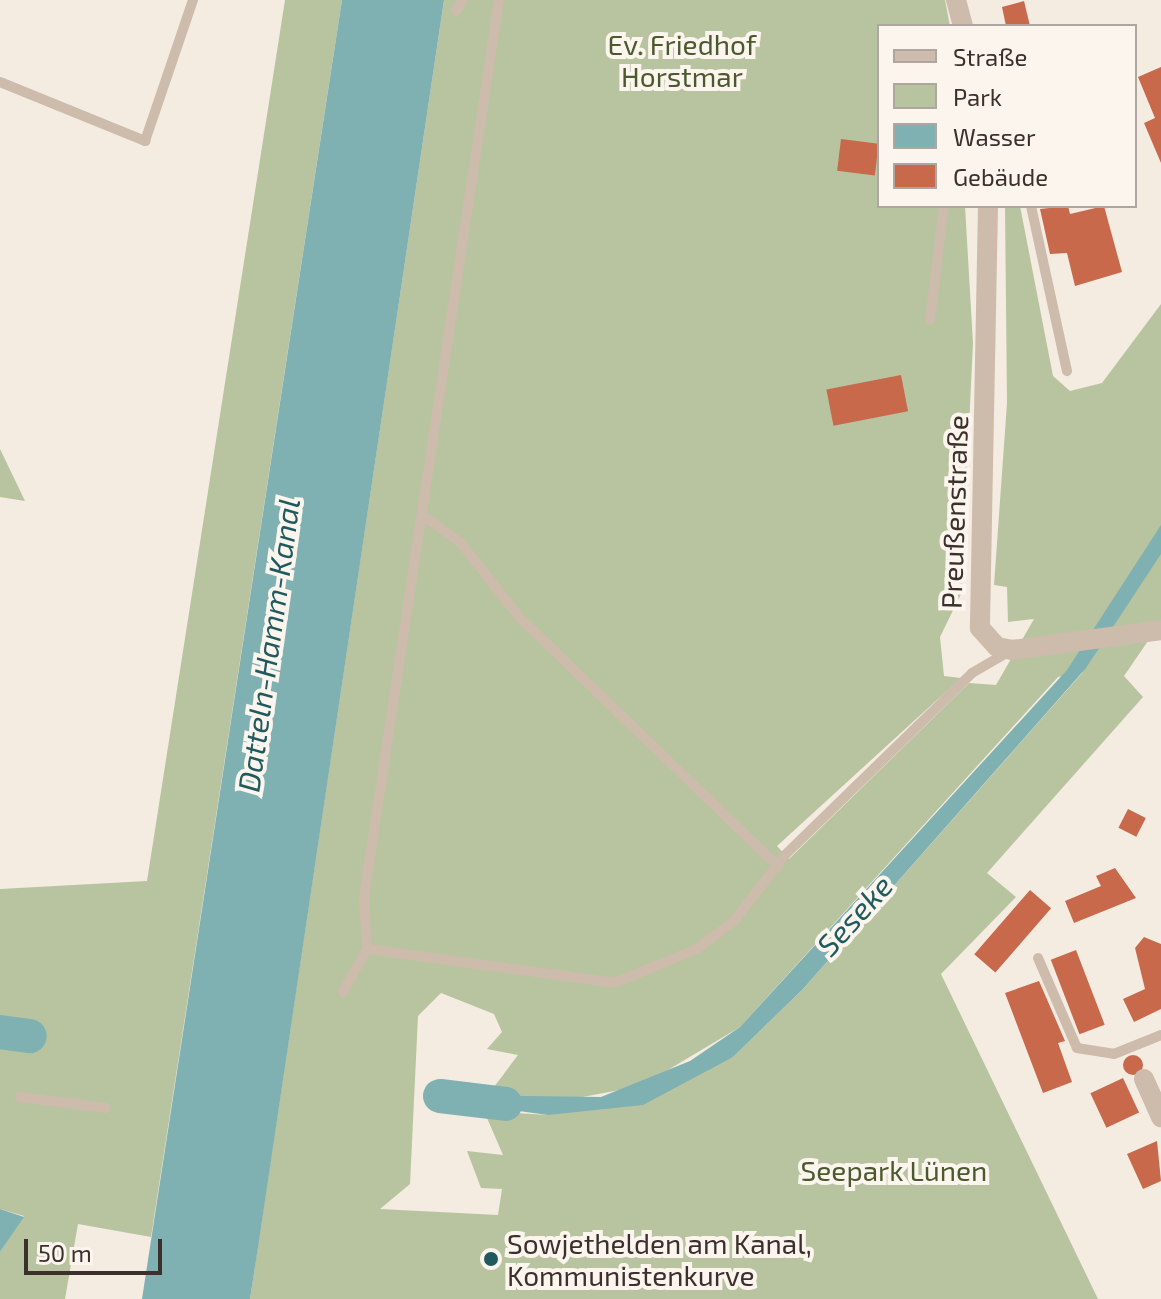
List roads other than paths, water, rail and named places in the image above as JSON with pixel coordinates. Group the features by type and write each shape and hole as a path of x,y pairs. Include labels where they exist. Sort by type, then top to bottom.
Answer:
{"street":[{"path":"956,0 962,24"},
{"name":"Preußenstraße","path":"988,208 976,613 987,639 1012,650"},
{"path":"1012,650 1161,630"},
{"path":"1144,1079 1161,1117"}],"lane":[{"path":"0,82 145,141 193,0"},
{"path":"456,11 463,0"},
{"path":"343,992 367,949 364,897 499,0"},
{"path":"930,320 944,208"},
{"path":"1031,208 1067,371"},
{"path":"422,515 460,542 520,618 779,867"},
{"path":"367,949 614,983 697,949 735,920 779,867 972,673 1012,650"},
{"path":"1038,958 1073,1045 1114,1054 1161,1035"},
{"path":"20,1097 105,1108"}],"water":[{"name":"Datteln-Hamm-Kanal","path":"342,0 444,0 259,1241 250,1299 142,1299"},
{"path":"1161,525 1161,554 1086,668 803,989 733,1057 643,1105 548,1115 461,1103 463,1095 601,1097 690,1061 740,1027 1067,670"},
{"path":"0,1209 24,1217 0,1252"}],"waterway":[{"name":"Seseke","path":"0,1032 30,1036"},
{"name":"Seseke","path":"440,1096 506,1104"}],"place":[{"name":"Sowjethelden am Kanal, Kommunistenkurve","path":"491,1259"}],"park label":[{"name":"Ev. Friedhof Horstmar","path":"682,60"},
{"name":"Seepark Lünen","path":"894,1170"}]}
